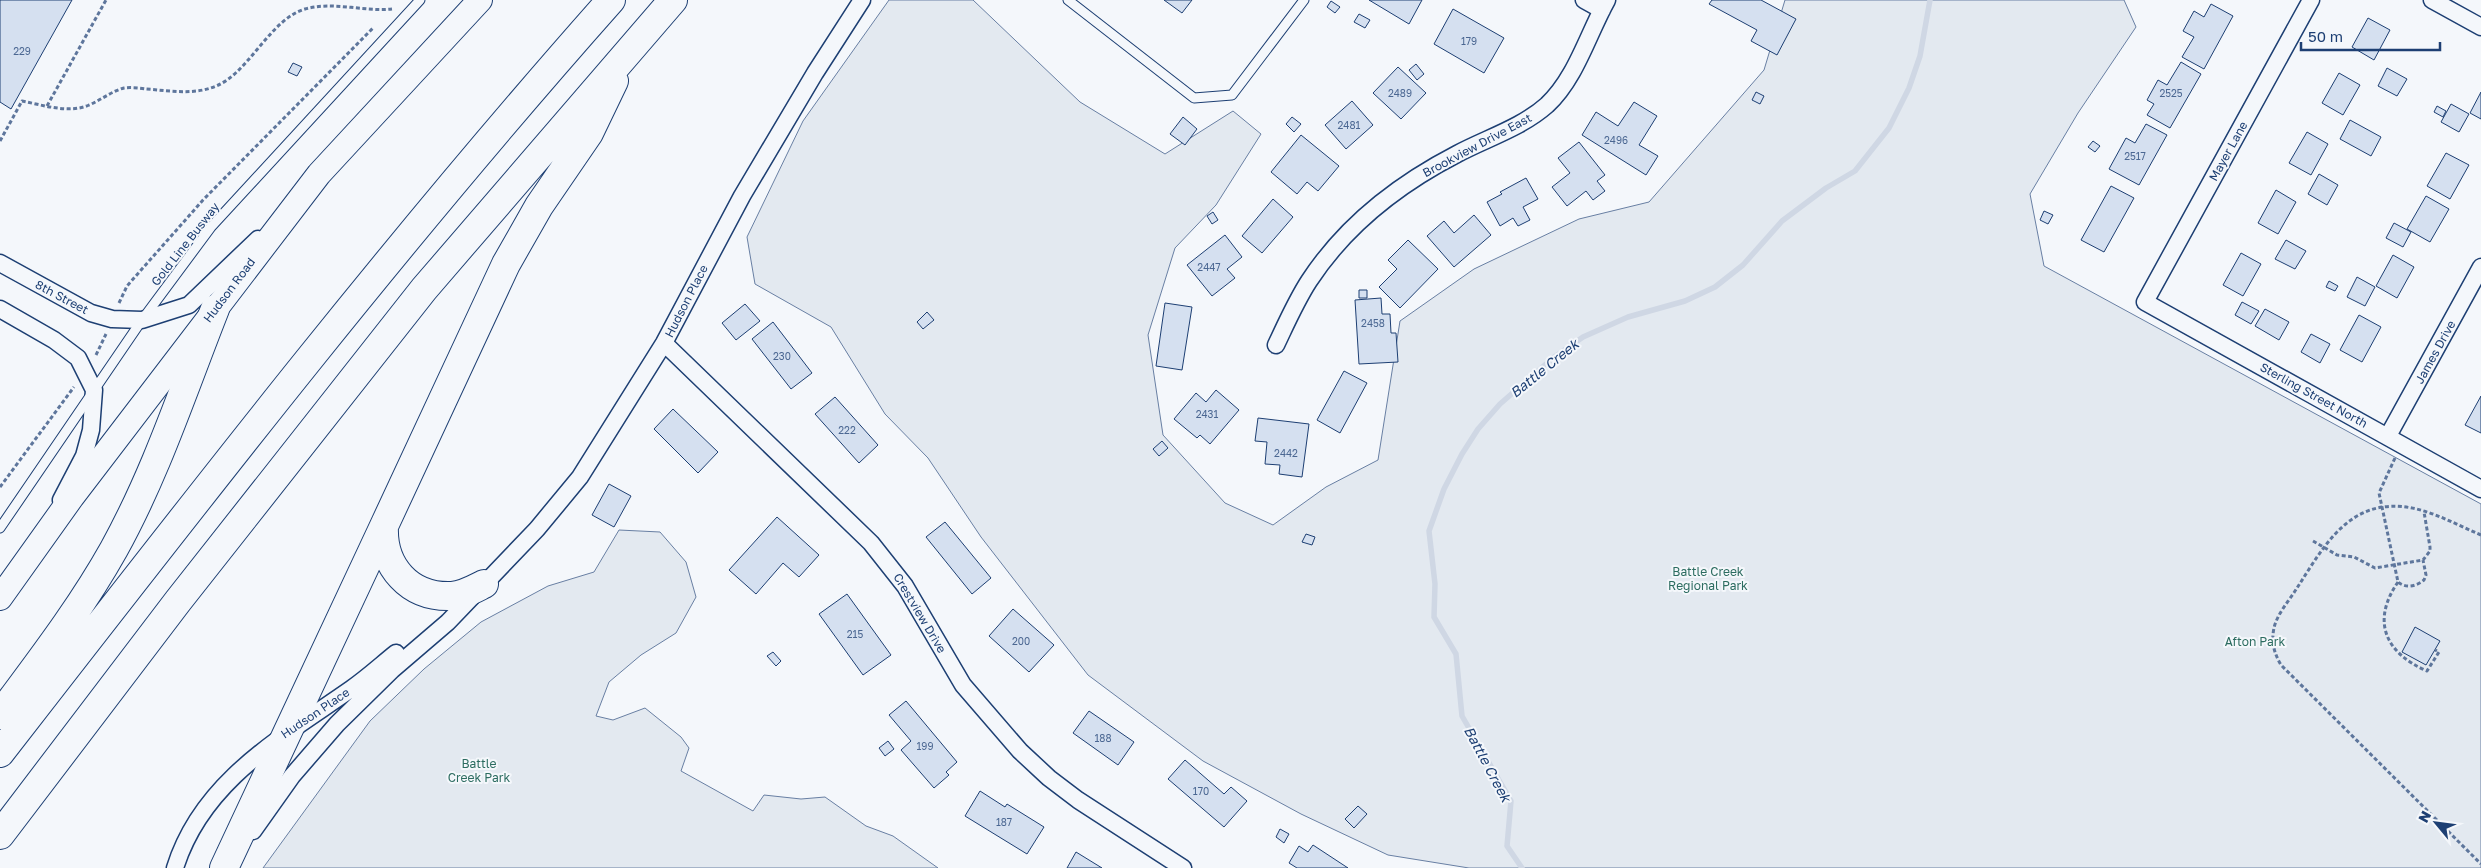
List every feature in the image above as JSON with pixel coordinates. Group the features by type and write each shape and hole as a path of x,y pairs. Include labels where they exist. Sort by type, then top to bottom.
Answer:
{"highway":[{"path":"444,194 586,0"},
{"path":"0,753 292,379 444,194 611,0"},
{"path":"0,835 184,594 424,288 673,0"},
{"path":"226,868 506,264 539,206 589,133 632,46"},
{"path":"0,715 55,640 113,550 144,488 167,434 215,308"},
{"path":"384,526 384,546 394,569 406,582 420,590 436,595 453,596 466,593 484,584"}],"street":[{"name":"Hudson Road","path":"0,598 215,308 295,205 349,140 480,0"},
{"name":"Hudson Place","path":"226,868 272,802 324,739 368,693 448,622 537,529 580,477 664,343 742,196 815,73 862,0"},
{"path":"1584,0 1604,5"},
{"name":"Mayer Lane","path":"2145,302 2311,0"},
{"path":"2432,0 2481,27"},
{"name":"Brookview Drive East","path":"1276,345 1309,281 1336,246 1362,218 1393,193 1429,169 1527,120 1548,104 1563,86 1604,5"},
{"name":"8th Street","path":"0,263 91,313 112,319 142,320 189,305 295,205"},
{"name":"James Drive","path":"2388,436 2481,268"},
{"name":"Sterling Street North","path":"2145,302 2481,489"},
{"path":"0,309 54,340 78,358 94,390 91,430 84,456 42,541"},
{"name":"Crestview Drive","path":"664,343 882,556 905,586 963,685 1020,751 1049,778 1078,800 1182,868"},
{"name":"Hudson Place","path":"174,868 186,840 207,806 240,769 289,729 352,688 484,584"}],"lane":[{"name":"Gold Line Busway","path":"0,528 142,320 211,227 420,0"},
{"path":"1073,2 1194,98 1232,95 1304,0"}],"path":[{"path":"47,106 106,0"},
{"path":"0,141 22,102 71,109 88,106 124,88 194,93 209,89 227,80 245,64 289,17 304,9 321,6 374,11 392,9"},
{"path":"2388,436 2398,452 2383,480 2379,493 2398,582 2385,604 2383,618 2391,644 2398,655 2427,671 2439,652 2435,650"},
{"path":"2481,535 2412,507 2381,507 2350,521 2324,547 2277,619 2273,643 2275,656 2281,665 2481,864"},
{"path":"2313,541 2343,557 2358,558 2375,568 2423,560 2430,551 2424,511"},
{"path":"2398,582 2402,585 2414,585 2424,580 2426,575 2423,560"}],"green space":[{"path":"889,0 973,0 1080,102 1165,154 1233,111 1261,134 1216,205 1175,248 1148,335 1163,435 1225,503 1273,525 1326,487 1378,460 1400,321 1474,269 1579,219 1649,202 1764,70 1785,0 2124,0 2136,27 2078,113 2030,194 2044,266 2481,504 2481,868 1469,868 1388,855 1301,814 1203,761 1088,675 981,537 928,458 885,414 831,327 755,284 747,237 803,121"},
{"name":"Battle Creek Park","path":"619,530 660,532 686,562 696,597 676,633 641,655 609,682 596,716 613,720 645,708 681,737 689,748 681,771 753,811 764,795 801,799 825,797 866,826 893,836 938,868 263,868 370,721 424,669 481,622 548,586 594,572"}],"building":[{"path":"0,0 72,0 11,109 0,102"},
{"path":"1164,0 1192,0 1182,13"},
{"path":"1369,0 1422,0 1409,24"},
{"path":"1712,0 1761,0 1796,19 1777,55 1751,41 1757,30 1709,4"},
{"path":"1331,1 1340,7 1335,13 1327,7"},
{"path":"2211,4 2233,16 2204,69 2182,57 2194,37 2183,31 2194,11 2204,17"},
{"path":"1453,9 1504,38 1484,73 1434,44"},
{"path":"1359,14 1370,20 1365,28 1354,22"},
{"path":"2368,18 2390,30 2374,60 2352,47"},
{"path":"2181,62 2201,74 2170,128 2147,115 2154,104 2147,100 2158,80 2167,85"},
{"path":"293,63 302,67 297,76 288,72"},
{"path":"1416,64 1424,74 1417,80 1409,70"},
{"path":"1398,67 1426,93 1401,119 1373,93"},
{"path":"2387,68 2407,79 2397,96 2378,86"},
{"path":"2339,73 2360,85 2343,115 2322,103"},
{"path":"1756,92 1764,96 1760,104 1752,100"},
{"path":"2481,92 2481,119 2470,113"},
{"path":"1352,101 1373,125 1346,149 1325,125"},
{"path":"1634,102 1657,116 1639,145 1658,156 1646,175 1582,135 1596,112 1618,126"},
{"path":"2451,104 2469,114 2459,132 2441,122"},
{"path":"2437,106 2446,111 2443,117 2434,112"},
{"path":"1183,117 1197,129 1185,145 1170,134"},
{"path":"1292,117 1301,124 1294,132 1286,124"},
{"path":"2350,120 2381,137 2371,156 2340,139"},
{"path":"2146,124 2167,135 2139,185 2109,169 2126,138 2135,143"},
{"path":"2307,132 2328,144 2311,175 2289,163"},
{"path":"1301,135 1339,166 1318,191 1307,182 1297,194 1271,172"},
{"path":"2093,141 2100,146 2095,152 2088,147"},
{"path":"1579,142 1605,175 1597,181 1605,191 1593,200 1586,191 1567,206 1552,187 1570,173 1558,158"},
{"path":"2446,153 2469,165 2450,199 2427,186"},
{"path":"2319,174 2338,185 2327,205 2308,194"},
{"path":"1526,178 1538,199 1523,207 1530,220 1518,226 1513,218 1500,226 1487,202 1502,194 1500,192"},
{"path":"2111,186 2134,198 2104,252 2081,240"},
{"path":"2276,190 2296,202 2278,234 2258,223"},
{"path":"2426,196 2449,209 2430,242 2407,229"},
{"path":"1273,199 1293,217 1262,253 1242,236"},
{"path":"2044,211 2053,215 2048,224 2040,220"},
{"path":"1213,212 1218,220 1212,224 1207,216"},
{"path":"1474,215 1491,235 1454,267 1427,236 1444,221 1454,233"},
{"path":"2394,223 2411,232 2403,247 2386,238"},
{"path":"1225,235 1242,257 1227,269 1235,278 1212,296 1187,265"},
{"path":"1408,240 1438,269 1400,308 1379,287 1397,269 1388,260"},
{"path":"2286,240 2306,251 2295,269 2275,259"},
{"path":"2241,253 2261,264 2243,296 2223,285"},
{"path":"2393,255 2414,267 2397,298 2376,286"},
{"path":"2357,277 2375,287 2365,306 2347,297"},
{"path":"2329,281 2338,286 2335,291 2326,287"},
{"path":"1359,290 1367,290 1367,298 1359,298"},
{"path":"1381,298 1382,314 1390,314 1391,333 1396,333 1398,362 1359,364 1355,300"},
{"path":"2242,302 2259,311 2251,324 2235,315"},
{"path":"1165,303 1192,307 1182,370 1156,366"},
{"path":"745,304 760,321 736,340 722,323"},
{"path":"2265,309 2289,322 2279,340 2255,326"},
{"path":"927,312 934,320 923,329 917,322"},
{"path":"2359,315 2381,327 2362,362 2340,350"},
{"path":"773,322 812,373 791,389 752,339"},
{"path":"2311,334 2330,344 2320,363 2301,352"},
{"path":"1344,371 1367,383 1340,433 1317,420"},
{"path":"1216,390 1239,410 1210,444 1200,435 1197,438 1174,419 1196,393 1206,402"},
{"path":"2481,396 2481,433 2465,425"},
{"path":"835,397 878,445 859,463 815,414"},
{"path":"673,409 718,452 698,473 654,429"},
{"path":"1258,418 1309,424 1302,477 1279,474 1280,465 1265,464 1267,442 1255,441"},
{"path":"1162,441 1168,448 1159,456 1153,449"},
{"path":"609,484 631,496 614,527 592,515"},
{"path":"777,517 819,555 799,577 783,563 756,594 729,570"},
{"path":"945,522 991,578 972,594 926,537"},
{"path":"1306,534 1315,537 1312,545 1302,542"},
{"path":"847,594 891,655 863,675 819,614"},
{"path":"1013,609 1054,645 1029,672 989,636"},
{"path":"2415,627 2440,641 2426,665 2402,652"},
{"path":"773,652 781,661 776,666 767,656"},
{"path":"906,701 957,762 946,772 949,775 934,788 901,750 911,741 889,715"},
{"path":"1089,711 1134,742 1118,765 1073,733"},
{"path":"888,741 894,749 885,756 879,748"},
{"path":"1185,760 1224,794 1231,787 1247,801 1224,827 1168,779"},
{"path":"980,791 1005,807 1007,804 1044,827 1027,854 965,816"},
{"path":"1358,806 1367,814 1354,828 1345,819"},
{"path":"1280,829 1289,834 1284,843 1276,837"},
{"path":"1313,845 1348,868 1297,868 1289,863 1299,846 1308,852"},
{"path":"1076,852 1102,868 1067,868"}],"waterway":[{"name":"Battle Creek","path":"1522,868 1507,846 1511,801 1462,716 1456,654 1434,617 1435,584 1429,531 1444,489 1462,454 1478,429 1500,404 1553,358 1583,337 1628,317 1685,301 1715,287 1743,265 1782,221 1826,188 1855,171 1889,128 1909,88 1920,56 1930,0"}],"park label":[{"name":"Battle Creek Regional Park","path":"1708,578"},
{"name":"Afton Park","path":"2255,641"}]}
